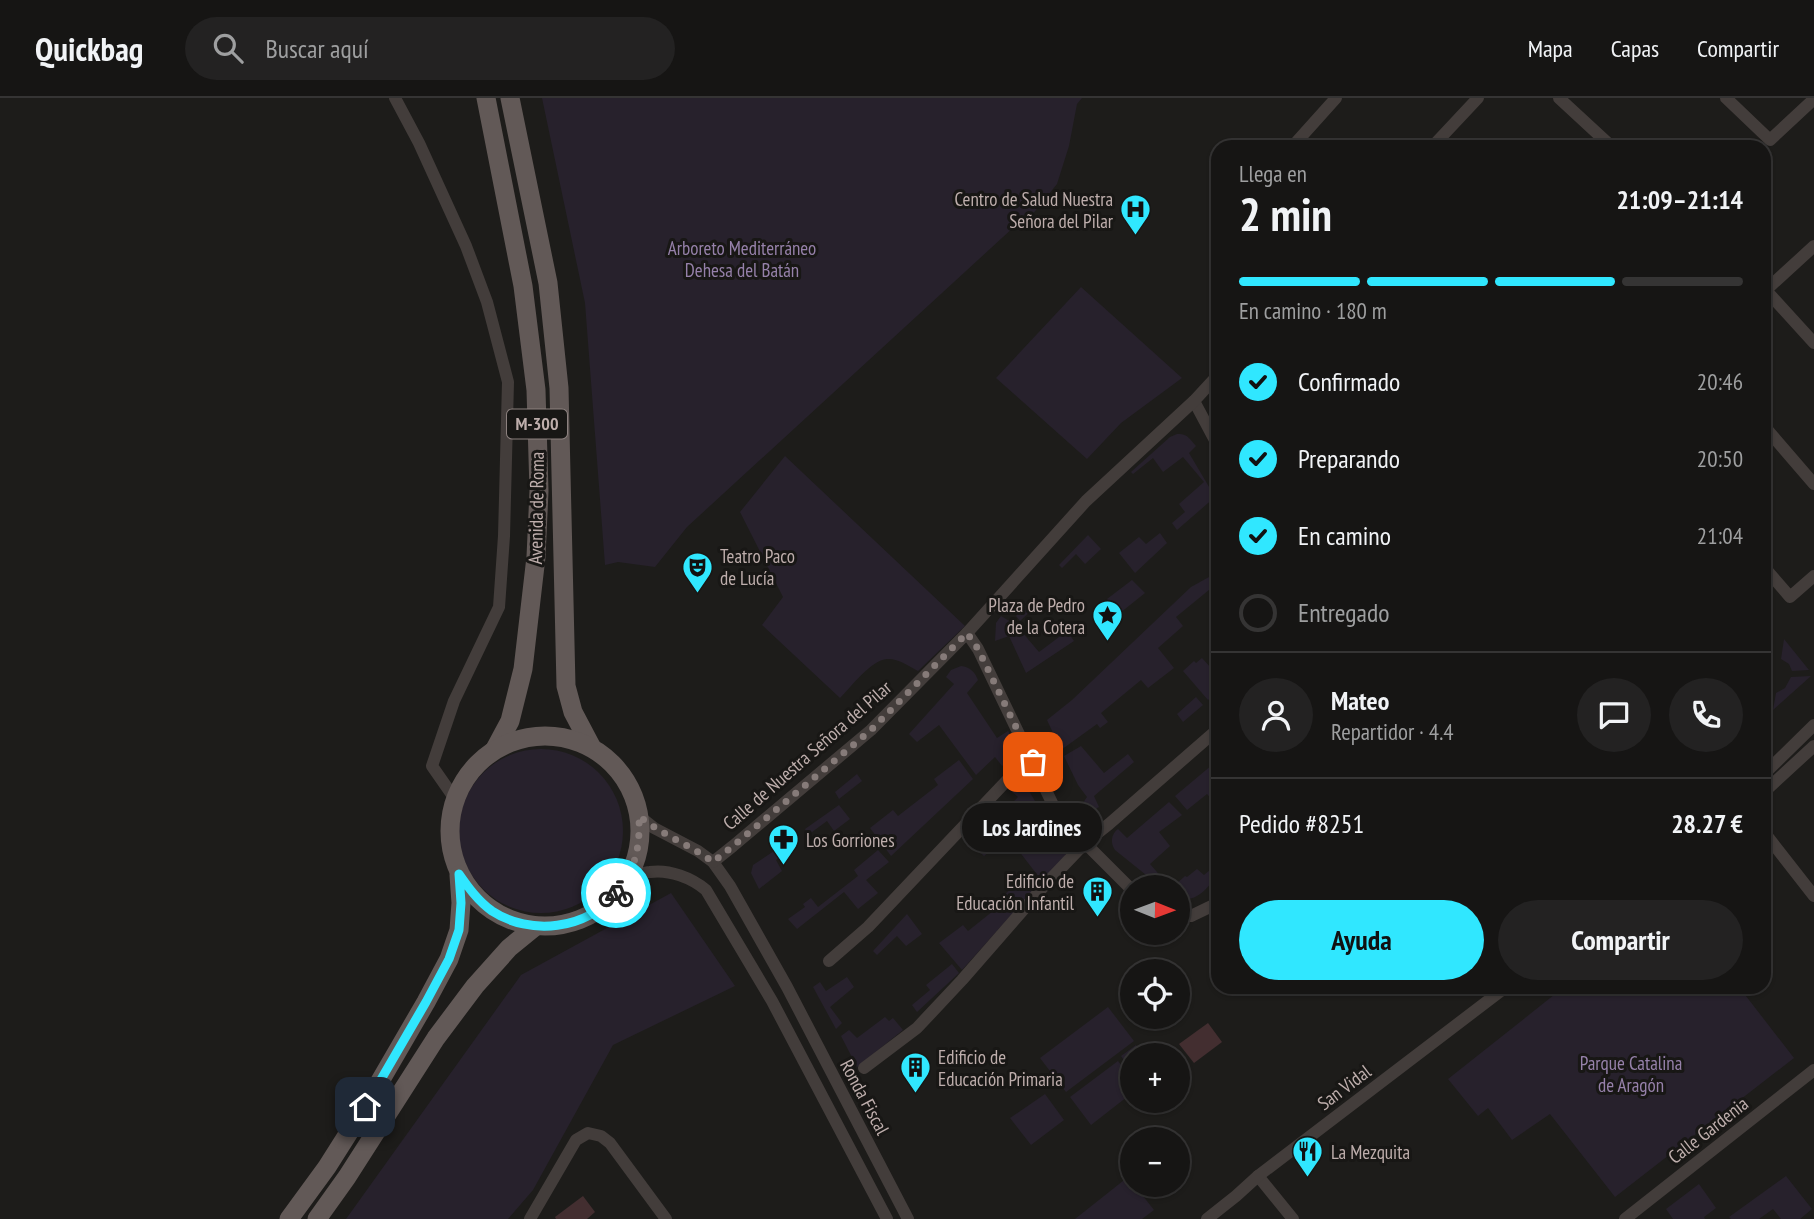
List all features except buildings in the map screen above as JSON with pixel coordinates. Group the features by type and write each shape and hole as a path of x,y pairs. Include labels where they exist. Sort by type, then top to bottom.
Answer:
{"main road":[{"name":"Avenida de Roma","path":"486,98 523,286 536,390 539,491 536,557 523,669 510,721 495,749"},
{"name":"Avenida de Roma","path":"510,98 548,283 559,388 566,686 573,712 593,748"},
{"name":"M-300","path":"289,1219 327,1167 365,1107 449,959 459,930 461,903 459,874 451,849 449,824 455,799 471,770 495,749 520,738 547,735 570,739 593,748 615,765 631,789 639,816 640,838 636,859 627,879 611,900 589,916 564,925 536,926 513,921 491,910 473,894 459,874"},
{"path":"317,1219 348,1177 436,1038 475,986 509,948 536,926"}],"street":[{"path":"395,98 419,143 466,246 487,302 508,382 504,536 499,607 454,701 432,766 455,799"},
{"path":"1298,140 1336,98"},
{"path":"1439,140 1478,98"},
{"path":"1559,98 1604,140"},
{"path":"1726,98 1770,140 1814,99"},
{"path":"1771,284 1814,246"},
{"path":"1771,296 1814,343"},
{"name":"Calle de Nuestra Señora del Pilar","path":"713,862 871,730 967,633 1086,500 1211,383"},
{"path":"1194,401 1211,433"},
{"path":"1771,434 1814,484"},
{"path":"1771,575 1790,597 1814,576"},
{"path":"967,633 978,649 1055,808 1120,878"},
{"path":"1771,767 1814,725"},
{"path":"864,1068 917,1028 1085,843 1211,735"},
{"path":"1771,786 1814,746"},
{"path":"829,961 868,927 1016,771 1033,762"},
{"name":"Ronda Fiscal","path":"639,816 654,828 713,862 730,886 908,1219"},
{"path":"1771,840 1812,888"},
{"name":"Ronda Fiscal","path":"627,879 649,872 666,872 691,880 706,890 770,997 887,1219"},
{"path":"1190,916 1211,906"},
{"path":"770,997 776,1002 783,1002 786,988"},
{"name":"San Vidal","path":"1207,1219 1258,1176 1497,994"},
{"name":"Calle Gardenia","path":"1633,1217 1814,1070"},
{"path":"530,1219 576,1140 588,1133 601,1136 610,1143 666,1219"},
{"path":"1258,1176 1293,1219"}],"green space":[{"name":"Arboreto Mediterráneo Dehesa del Batán","path":"542,98 1082,98 1077,104 1069,146 1057,184 1019,231 1015,226 687,527 655,567 618,562 605,565 585,303"},
{"path":"1081,287 1182,378 1121,423 1087,459 996,378"},
{"path":"1177,434 1186,436 1196,446 1189,453 1211,490 1211,500 1177,530 1172,523 1185,512 1179,504 1204,482 1183,457 1163,472 1153,458 1133,474 1131,472 1170,437"},
{"path":"785,456 965,626 918,671 895,660 881,661 868,669 840,698 762,625 783,597 740,512"},
{"path":"1160,533 1167,543 1135,573 1119,553 1139,537 1146,544"},
{"path":"1088,535 1101,549 1085,564 1076,554 1062,568 1059,565"},
{"path":"1211,576 1211,588 1176,617 1183,626 1158,648 1174,668 1148,688 1141,680 1101,713 1108,722 1100,728 1097,724 1061,750 1047,720 1072,700 1191,587"},
{"path":"1132,580 1145,593 1105,625 1098,616 1111,605 1107,599"},
{"path":"1033,597 1038,604 1020,621 1016,616"},
{"path":"1001,616 1016,625 1039,652 1067,631 1074,641 1026,673 1009,636 995,641 996,623"},
{"path":"1784,639 1809,670 1792,671 1789,664 1781,659"},
{"path":"1202,658 1211,668 1211,697 1208,700 1183,671 1194,661 1196,663"},
{"path":"961,666 970,669 977,677 978,680 967,693 997,738 1008,731 1014,745 1011,759 1002,766 995,757 976,775 939,725 917,742 909,734 954,684 946,677 951,670"},
{"path":"1811,676 1773,710 1776,693 1785,688 1791,677"},
{"path":"1196,697 1203,705 1183,722 1177,714"},
{"path":"1081,746 1104,773 1128,754 1134,762 1094,796 1099,807 1089,812 1080,807 1087,797 1064,756"},
{"path":"541,749 573,755 587,762 599,773 610,785 617,799 623,831 617,863 610,877 599,889 587,900 573,907 541,913 509,907 495,900 483,889 472,877 465,863 459,831 465,799 472,785 483,773 495,762 509,755"},
{"path":"959,760 973,779 891,856 870,828 893,810 898,816 938,785 934,779"},
{"path":"1211,766 1211,798 1207,794 1187,810 1175,796"},
{"path":"857,774 862,781 839,799 835,792"},
{"path":"1026,786 1038,806 1027,815 1067,856 1042,881 1008,837 984,856 972,845 1018,797 1010,790"},
{"path":"1169,802 1182,815 1159,832 1170,846 1150,864 1160,875 1146,875 1115,850 1112,839 1118,829 1127,838"},
{"path":"839,805 850,819 834,831 827,821 808,835 805,829"},
{"path":"792,839 796,845 776,860 782,871 759,889 751,873 753,865"},
{"path":"878,850 889,862 866,880 878,893 858,909 844,892 797,929 788,919 805,907 803,904 811,898 818,907 858,876 854,870"},
{"path":"1197,869 1204,875 1211,869 1211,883 1205,890 1190,898 1190,875"},
{"path":"1029,873 1039,884 962,970 939,943 963,925 968,931 1008,899 1005,894"},
{"path":"671,893 735,986 613,1045 533,1190 508,1219 346,1219 521,975"},
{"path":"907,914 922,934 906,946 897,936 877,955 873,951"},
{"path":"952,964 959,973 917,1012 912,1005 930,990 926,985"},
{"path":"847,977 854,987 830,1007 842,1023 836,1029 813,987 820,982 826,991"},
{"name":"Parque Catalina de Aragón","path":"1555,994 1744,994 1794,1058 1615,1197 1550,1114 1512,1140 1488,1108 1478,1116 1448,1079"},
{"path":"1108,1007 1120,1023 1120,1029 1125,1029 1134,1041 1120,1043 1120,1052 1066,1092 1040,1058"},
{"path":"885,1017 889,1021 893,1018 903,1030 857,1067 841,1036 849,1030 857,1038"},
{"path":"1118,1061 1120,1064 1120,1102 1091,1125 1070,1097"},
{"path":"1045,1094 1064,1120 1031,1145 1010,1118"},
{"path":"1786,1176 1812,1209 1800,1219 1781,1219 1773,1209 1759,1219 1729,1217"},
{"path":"1120,1183 1120,1197 1144,1197 1154,1210 1142,1219 1075,1219"},
{"path":"1699,1184 1716,1208 1704,1217 1705,1219 1673,1219 1666,1209"}],"shaded area":[{"path":"1208,1023 1222,1042 1194,1063 1190,1058 1190,1043 1180,1043"},
{"path":"583,1196 595,1212 587,1219 556,1219 555,1217"}],"way so far":[{"path":"616,893 627,879 636,859 640,838 639,816 654,828 713,862 871,730 967,633 978,649 1033,762"}],"place":[{"name":"Centro de Salud Nuestra Señora del Pilar","path":"1136,237"},
{"name":"Teatro Paco de Lucía","path":"697,594"},
{"name":"Plaza de Pedro de la Cotera","path":"1108,643"},
{"name":"Los Jardines","path":"1033,762"},
{"name":"Los Gorriones","path":"783,867"},
{"name":"Edificio de Educación Infantil","path":"1097,919"},
{"name":"Edificio de Educación Primaria","path":"915,1095"},
{"name":"La Mezquita","path":"1308,1179"}],"route":[{"path":"365,1107 449,959 459,930 459,874 473,894 491,910 513,921 536,926 564,925 589,916 616,893"}]}
